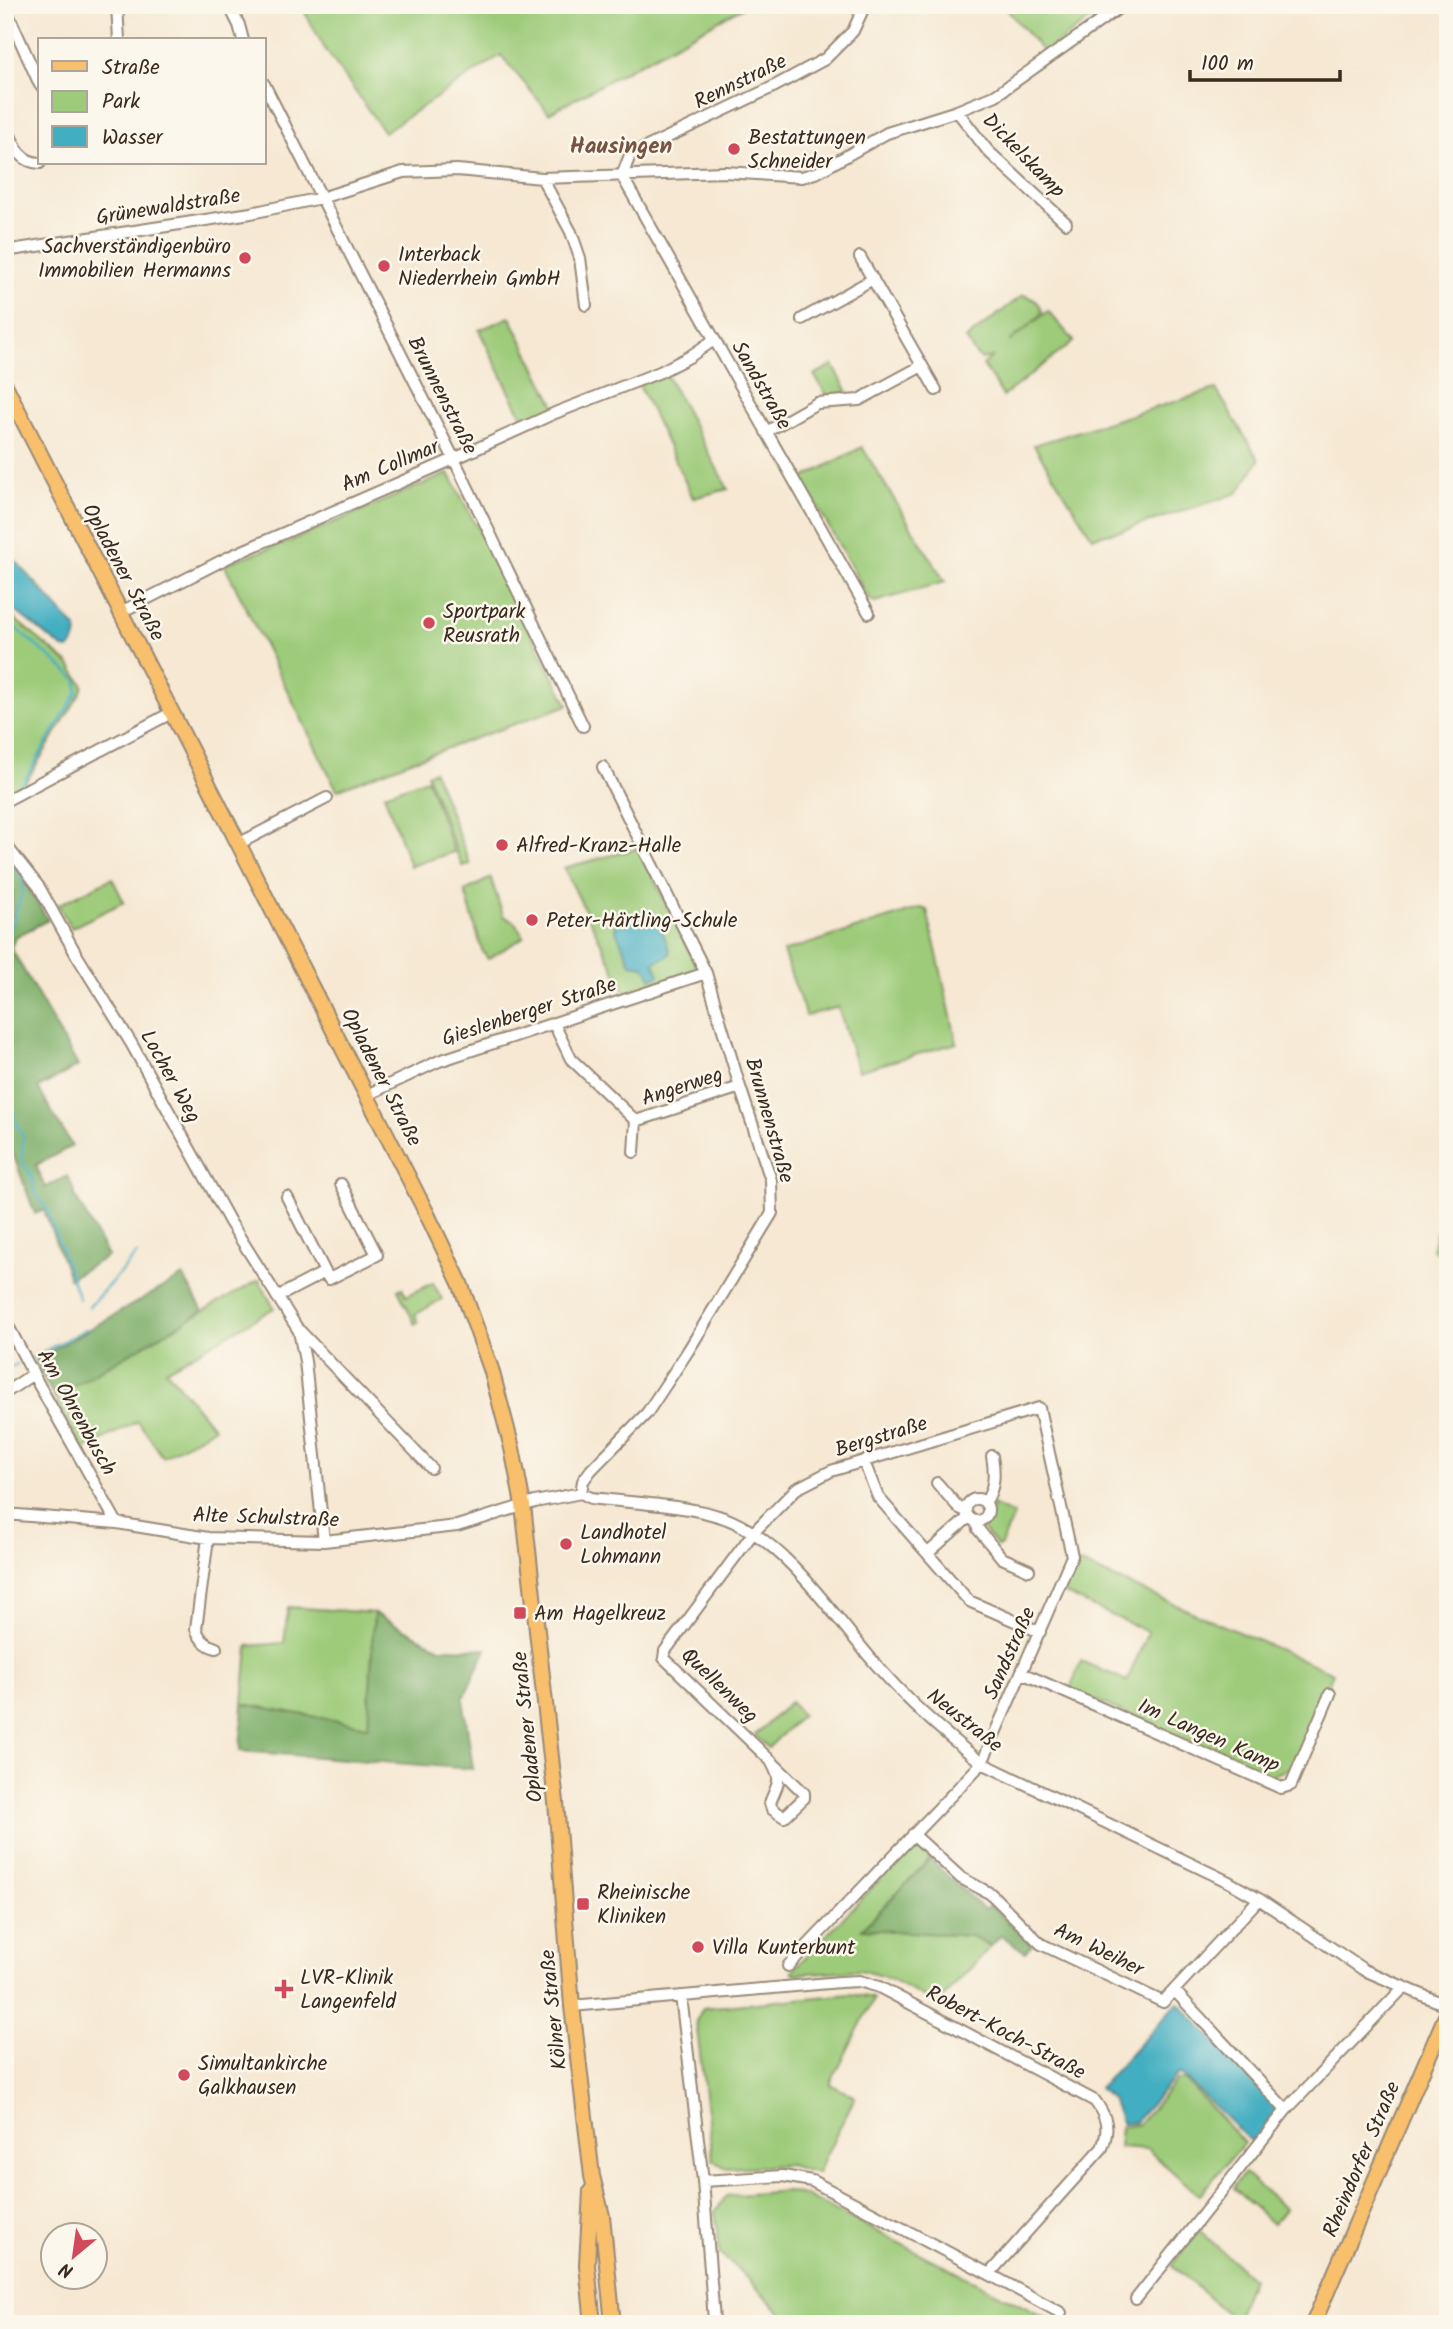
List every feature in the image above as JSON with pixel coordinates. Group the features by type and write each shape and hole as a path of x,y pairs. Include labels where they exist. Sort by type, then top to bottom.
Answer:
{"main road":[{"name":"Opladener Straße","path":"5,385 368,1095 443,1246 471,1312 503,1410 523,1505 559,1839"},
{"name":"Kölner Straße","path":"559,1839 572,2006 592,2176 602,2216 613,2324"},
{"name":"Rheindorfer Straße","path":"1313,2324 1448,2008"},
{"name":"Kölner Straße","path":"592,2176 587,2265 593,2324"}],"street":[{"path":"117,5 119,38"},
{"path":"229,5 242,38"},
{"name":"Rennstraße","path":"622,176 630,155 773,87 825,59 853,31 865,5"},
{"name":"Grünewaldstraße","path":"5,251 148,230 321,198 403,172 457,170 542,178 725,172 802,177 818,172 887,133 957,111 996,95 1123,5"},
{"path":"5,8 38,81"},
{"name":"Brunnenstraße","path":"266,88 454,459 583,726"},
{"name":"Dickelskamp","path":"957,111 988,151 1066,223"},
{"path":"5,124 23,159 38,163"},
{"name":"Sandstraße","path":"622,176 869,613"},
{"path":"542,178 571,232 580,258 586,305"},
{"path":"860,257 936,390"},
{"path":"802,319 873,279"},
{"name":"Am Collmar","path":"121,612 225,559 555,413 660,372 690,357 714,340"},
{"path":"766,432 817,403 859,400 922,366"},
{"path":"5,801 171,713"},
{"name":"Brunnenstraße","path":"581,1493 583,1481 591,1470 647,1413 772,1213 771,1180 706,972 603,766"},
{"path":"240,843 327,798"},
{"name":"Locher Weg","path":"5,844 39,887 76,954 131,1043 230,1222 299,1331 431,1468"},
{"name":"Gieslenberger Straße","path":"368,1095 439,1061 706,972"},
{"name":"Angerweg","path":"554,1024 571,1059 636,1121"},
{"name":"Angerweg","path":"636,1121 740,1087"},
{"name":"Angerweg","path":"634,1152 636,1121"},
{"path":"287,1197 329,1279 377,1255 341,1184"},
{"path":"277,1297 325,1272"},
{"name":"Am Ohrenbusch","path":"5,1320 117,1523"},
{"name":"Locher Weg","path":"299,1331 305,1361 324,1541"},
{"path":"5,1393 33,1374"},
{"name":"Sandstraße","path":"788,1966 982,1763 1072,1556 1039,1408"},
{"name":"Bergstraße","path":"753,1532 796,1489 831,1471 1039,1408"},
{"path":"937,1483 958,1508 970,1516 986,1515 985,1503 991,1495 993,1485 992,1456"},
{"path":"864,1462 878,1497 969,1601 1040,1632"},
{"name":"Neustraße","path":"523,1505 581,1493 591,1498 710,1513 753,1532 783,1556 910,1701 982,1763 1229,1882 1259,1899 1364,1970 1448,2008"},
{"path":"985,1503 973,1500 968,1504 970,1516 978,1529 1002,1558 1029,1570"},
{"name":"Alte Schulstraße","path":"5,1514 117,1523 208,1538 324,1541 457,1527 523,1505"},
{"path":"928,1553 970,1516"},
{"name":"Quellenweg","path":"753,1532 665,1651 664,1658 771,1760 804,1793 804,1798 784,1817 772,1809 770,1803 779,1787 771,1760"},
{"path":"208,1538 196,1629 200,1639 216,1648"},
{"name":"Im Langen Kamp","path":"1022,1673 1281,1788 1291,1785 1330,1694"},
{"name":"Am Weiher","path":"913,1834 961,1878 991,1894 1041,1944 1163,2002 1174,1990"},
{"path":"1259,1899 1174,1990 1286,2110"},
{"name":"Robert-Koch-Straße","path":"572,2006 859,1981 879,1987 1095,2101 1108,2122 1107,2136 1102,2148 989,2274"},
{"path":"1136,2299 1286,2110 1403,1988"},
{"path":"681,1996 703,2181 714,2320"},
{"path":"703,2181 783,2176 812,2181 1061,2313"}],"green space":[{"path":"301,5 747,5 549,113 501,55 384,132 325,49"},
{"path":"1003,5 1110,5 1044,53"},
{"path":"1023,295 1035,300 1042,311 1038,318 1009,342 1048,311 1074,341 1003,396 983,365 992,357 982,359 976,355 966,339"},
{"path":"510,317 556,408 524,421 479,330"},
{"path":"833,365 848,392 828,397 814,375"},
{"path":"665,372 728,489 693,498 638,383"},
{"path":"1216,389 1259,460 1238,493 1124,530 1092,537 1034,445"},
{"path":"862,447 945,582 875,602 870,600 802,479"},
{"name":"Sportpark Reusrath","path":"449,473 568,705 337,790 224,564 290,541"},
{"path":"5,611 70,665 83,685 24,785 5,795"},
{"path":"434,771 470,864 462,866 427,774"},
{"path":"427,779 454,852 410,866 384,794"},
{"path":"639,848 697,967 695,973 627,995 564,868"},
{"path":"5,856 25,882 48,920 15,937 11,948 78,1066 38,1088 72,1146 36,1165 45,1188 67,1176 108,1256 69,1278 44,1210 35,1214 5,1132 5,926 11,923 13,892 5,872"},
{"path":"112,878 124,902 71,928 58,905"},
{"path":"491,878 503,916 514,921 524,937 488,959 482,950 465,891"},
{"path":"921,908 927,910 957,1043 858,1071 838,1007 806,1016 783,952"},
{"path":"1448,1192 1448,1261 1432,1249"},
{"path":"183,1276 203,1311 54,1397 35,1360"},
{"path":"259,1280 274,1308 166,1370 214,1428 163,1457 138,1421 83,1450 54,1397"},
{"path":"433,1283 442,1299 415,1315 419,1322 415,1324 398,1290 402,1288 406,1296"},
{"path":"992,1505 1014,1515 998,1547 982,1529 982,1525 991,1516"},
{"path":"1079,1563 1333,1673 1292,1767 1269,1777 1070,1689 1081,1661 1127,1681 1148,1632 1061,1592 1072,1566"},
{"path":"288,1607 374,1613 369,1727 243,1704 248,1646 284,1643"},
{"path":"374,1613 440,1648 486,1649 463,1699 473,1769 240,1751 243,1704 368,1726"},
{"path":"790,1702 802,1715 768,1748 755,1735"},
{"path":"914,1844 930,1859 862,1929 971,1936 991,1946 937,2004 885,1977 860,1970 795,1974 792,1971"},
{"path":"930,1859 984,1910 990,1905 1032,1945 1025,1952 1001,1935 991,1946 971,1936 862,1929"},
{"path":"850,1994 874,1998 830,2084 855,2097 817,2173 789,2165 726,2168 713,2160 696,2021 703,2008"},
{"path":"1184,2079 1244,2143 1199,2195 1147,2149 1119,2147 1121,2127 1139,2124 1177,2080"},
{"path":"1244,2173 1285,2209 1273,2224 1233,2188"},
{"path":"787,2191 809,2197 1058,2324 792,2324 734,2265 720,2255 715,2212 726,2196"},
{"path":"1199,2230 1252,2278 1235,2321 1172,2265"}],"water":[{"path":"5,549 76,628 76,639 69,649 63,648 5,603"},
{"path":"641,913 657,922 670,952 667,957 654,962 659,975 652,979 644,966 631,964 615,929 617,921"},
{"path":"1178,2002 1278,2109 1252,2143 1181,2074 1177,2075 1135,2122 1122,2124 1112,2100 1099,2088"}],"waterway":[{"path":"5,619 77,680 77,692 23,783 5,793"},
{"path":"5,857 22,878 23,891 5,944"},
{"path":"5,1095 23,1136 22,1161 32,1177 34,1191 47,1209 79,1299"},
{"path":"89,1307 137,1254"},
{"path":"31,1358 86,1329"},
{"path":"5,1370 17,1364"}],"place":[{"name":"Bestattungen Schneider","path":"734,149"},
{"name":"Sachverständigenbüro Immobilien Hermanns","path":"245,258"},
{"name":"Interback Niederrhein GmbH","path":"384,266"},
{"name":"Sportpark Reusrath","path":"429,623"},
{"name":"Alfred-Kranz-Halle","path":"502,845"},
{"name":"Peter-Härtling-Schule","path":"532,920"},
{"name":"Landhotel Lohmann","path":"566,1544"},
{"name":"Am Hagelkreuz","path":"520,1613"},
{"name":"Rheinische Kliniken","path":"583,1904"},
{"name":"Villa Kunterbunt","path":"698,1947"},
{"name":"LVR-Klinik Langenfeld","path":"284,1989"},
{"name":"Simultankirche Galkhausen","path":"184,2075"}],"district":[{"name":"Hausingen","path":"621,145"}]}
